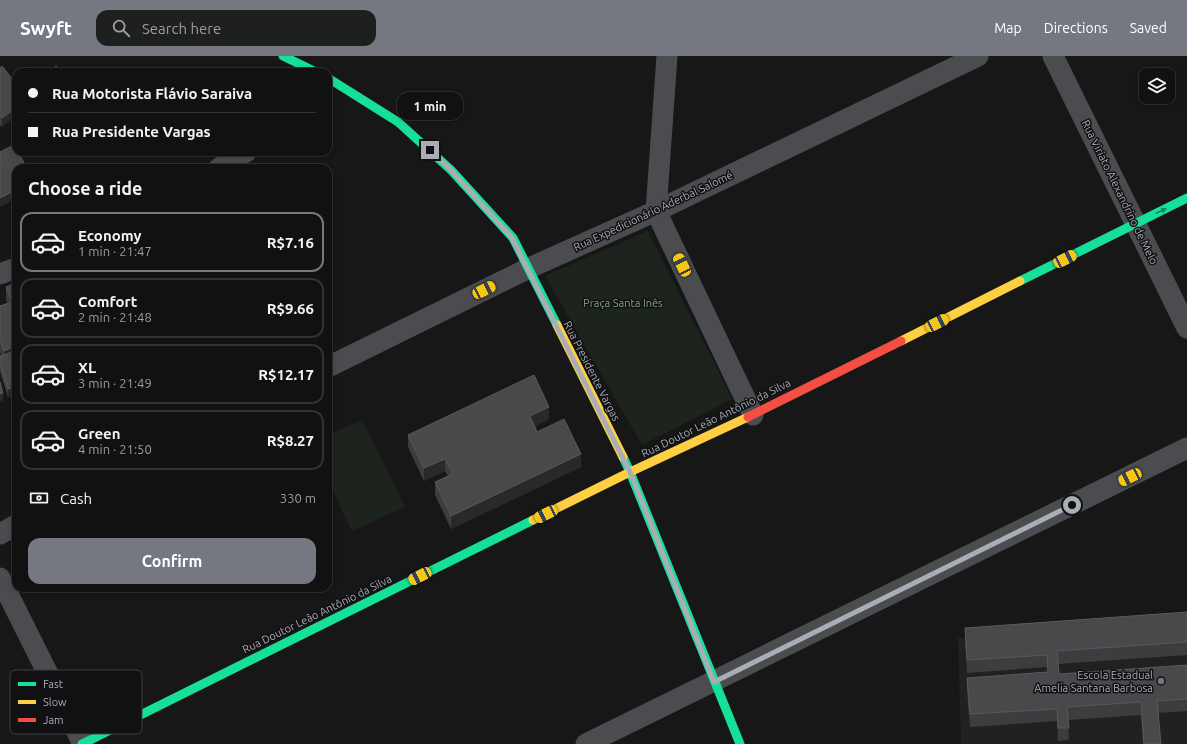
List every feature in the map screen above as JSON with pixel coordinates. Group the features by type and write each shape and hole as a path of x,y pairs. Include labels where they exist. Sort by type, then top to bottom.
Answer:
{"street":[{"path":"283,56 308,68"},
{"path":"667,56 656,211 753,415"},
{"name":"Rua Expedicionário Aderbal Salomé","path":"332,365 527,269 656,211 978,56"},
{"name":"Rua Viriato Alexandrino de Melo","path":"1053,56 1187,328"},
{"name":"Rua Presidente Vargas","path":"332,81 398,122 451,170 512,238 630,472 740,744"},
{"path":"225,164 239,156"},
{"name":"Rua Doutor Leão Antônio da Silva","path":"142,715 630,472 753,415 1187,198"},
{"path":"0,274 12,270"},
{"path":"586,744 1187,448"},
{"path":"0,534 12,527"},
{"path":"0,578 46,670"},
{"path":"78,734 83,744"},
{"name":"Rua Doutor Leão Antônio da Silva","path":"83,744 103,734"}],"shaded area":[{"path":"1187,615 1187,744 961,744 958,638"}],"green space":[{"name":"Praça Santa Inês","path":"648,231 732,399 642,445 545,276"},
{"path":"362,420 405,507 352,531 332,489 332,433"}],"building":[{"path":"2,66 12,79 12,111 2,118 0,116 0,68"},
{"path":"12,146 12,156 20,156 25,164 12,164 12,192 0,198 0,152"},
{"path":"12,285 12,302 6,287"},
{"path":"12,302 12,348 4,351 0,339 0,306"},
{"path":"12,352 12,388 8,389 0,363 0,356"},
{"path":"534,375 549,407 530,416 537,432 564,419 581,454 451,516 435,482 453,474 445,459 424,468 408,435"},
{"path":"0,382 3,393 0,394"},
{"name":"Escola Estadual Amelia Santana Barbosa","path":"1187,612 1187,642 1057,651 1059,674 1187,665 1187,699 1157,701 1161,744 1144,744 1141,702 1067,707 1069,728 1058,728 1057,709 970,714 967,678 1048,672 1047,655 967,660 965,628"}],"traffic: fast":[{"path":"283,56 308,68"},
{"path":"332,81 398,122 451,170 513,238 557,325"},
{"path":"1020,281 1187,198"},
{"path":"623,457 740,744"},
{"path":"142,714 533,520"},
{"path":"82,744 102,734"}],"traffic: slow":[{"path":"901,341 1020,281"},
{"path":"557,325 623,457"},
{"path":"533,520 630,472 748,417"}],"traffic: jam":[{"path":"748,417 901,341"}],"place":[{"name":"Escola Estadual Amelia Santana Barbosa","path":"1161,681"}],"route":[{"path":"430,150 451,170 512,238 630,472 714,682 1072,505"}]}
